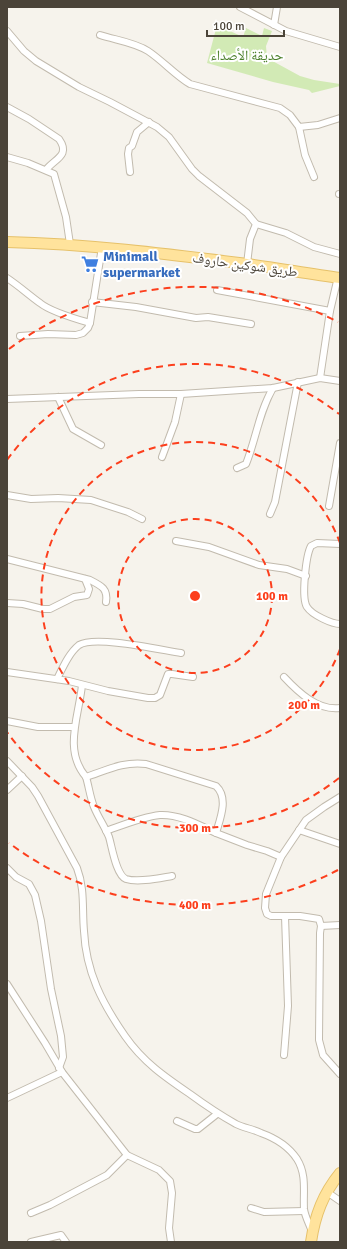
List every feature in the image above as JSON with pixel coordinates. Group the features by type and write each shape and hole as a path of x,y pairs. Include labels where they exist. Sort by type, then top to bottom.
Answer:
{"main road":[{"name":"طريق شوكين حاروف","path":"7,242 70,244 102,247 247,264 339,278"},
{"path":"312,1238 321,1202 340,1173"}],"street":[{"path":"240,7 292,33 340,47"},
{"path":"274,25 277,7"},
{"path":"7,32 29,56 79,88 149,122 169,137 199,176 248,213 256,224 286,233 314,247 340,254"},
{"path":"100,35 140,47 148,51 190,84 280,108 290,115 299,127 306,155 314,177"},
{"path":"7,107 29,119 59,139 62,143 63,152 61,157 46,170"},
{"path":"299,127 318,125 340,118"},
{"path":"130,172 128,154 129,148 132,146 137,132 149,122"},
{"path":"7,157 24,161 54,174 66,217 70,244"},
{"path":"247,264 250,239 256,224"},
{"path":"20,336 48,334 76,335 83,333 88,328 102,247"},
{"path":"7,278 40,304 65,315 90,323"},
{"path":"320,378 330,311 339,278"},
{"path":"217,290 330,311"},
{"path":"92,302 129,306 196,318 208,317 251,324"},
{"path":"7,399 181,394 273,388 320,378 340,381"},
{"path":"270,514 275,502 298,382"},
{"path":"237,468 246,464 252,450 262,413 273,388"},
{"path":"162,457 175,422 181,394"},
{"path":"58,398 73,429 101,445"},
{"path":"329,506 338,471 340,443"},
{"path":"7,495 31,499 58,498 91,500 128,512 142,519"},
{"path":"176,541 209,547 259,565 286,569 306,576"},
{"path":"340,544 317,543 311,546 308,556 304,591 308,608 311,612 329,622 340,624"},
{"path":"7,559 85,579 98,584 103,588 107,596 106,602"},
{"path":"7,603 23,604 43,609 50,609 74,597 87,595 89,589 85,579"},
{"path":"57,679 71,654 80,645 85,643 104,642 181,653"},
{"path":"7,672 57,679 108,691 148,698 155,698 160,695 168,674 192,677"},
{"path":"284,677 292,686 316,703 330,709 340,708"},
{"path":"82,685 80,703 74,727 75,755 82,772 86,777 94,807 106,831 117,864 124,877 132,880 147,880 172,876"},
{"path":"7,721 38,727 74,727"},
{"path":"7,761 32,787 44,804 77,868 82,881 84,930 89,964 94,982 106,1007 125,1037 150,1066 217,1114 238,1125 279,1142 292,1152 303,1170 304,1211 312,1238"},
{"path":"86,777 126,763 136,762 216,786 221,790 223,802 216,833"},
{"path":"7,790 22,776"},
{"path":"340,797 312,815 299,830 281,857 266,894 265,908 267,914 271,916 300,916 319,919 321,926 319,1040 324,1055 340,1074"},
{"path":"106,831 159,815 168,815 190,822 247,846 267,851 281,857"},
{"path":"299,830 340,844"},
{"path":"7,868 16,877 29,884 35,895 41,921 51,989 61,1036 63,1057 61,1070"},
{"path":"284,1055 288,1006 285,916"},
{"path":"321,926 340,926"},
{"path":"7,984 32,1021 61,1070 127,1154 159,1170 170,1182 172,1194 169,1228 171,1242"},
{"path":"7,1098 61,1070"},
{"path":"177,1121 198,1129 217,1114"},
{"path":"31,1213 50,1205 107,1175 127,1154"},
{"path":"327,1192 340,1201"},
{"path":"250,1208 264,1212 304,1211"},
{"path":"32,1242 61,1235 66,1242"}],"green space":[{"name":"حديقة الأصداء","path":"217,25 243,37 246,28 262,36 264,28 272,31 266,46 267,58 300,76 340,84 340,86 312,93 309,90 273,82 207,63"}],"place":[{"name":"Minimall supermarket","path":"90,264"}]}
